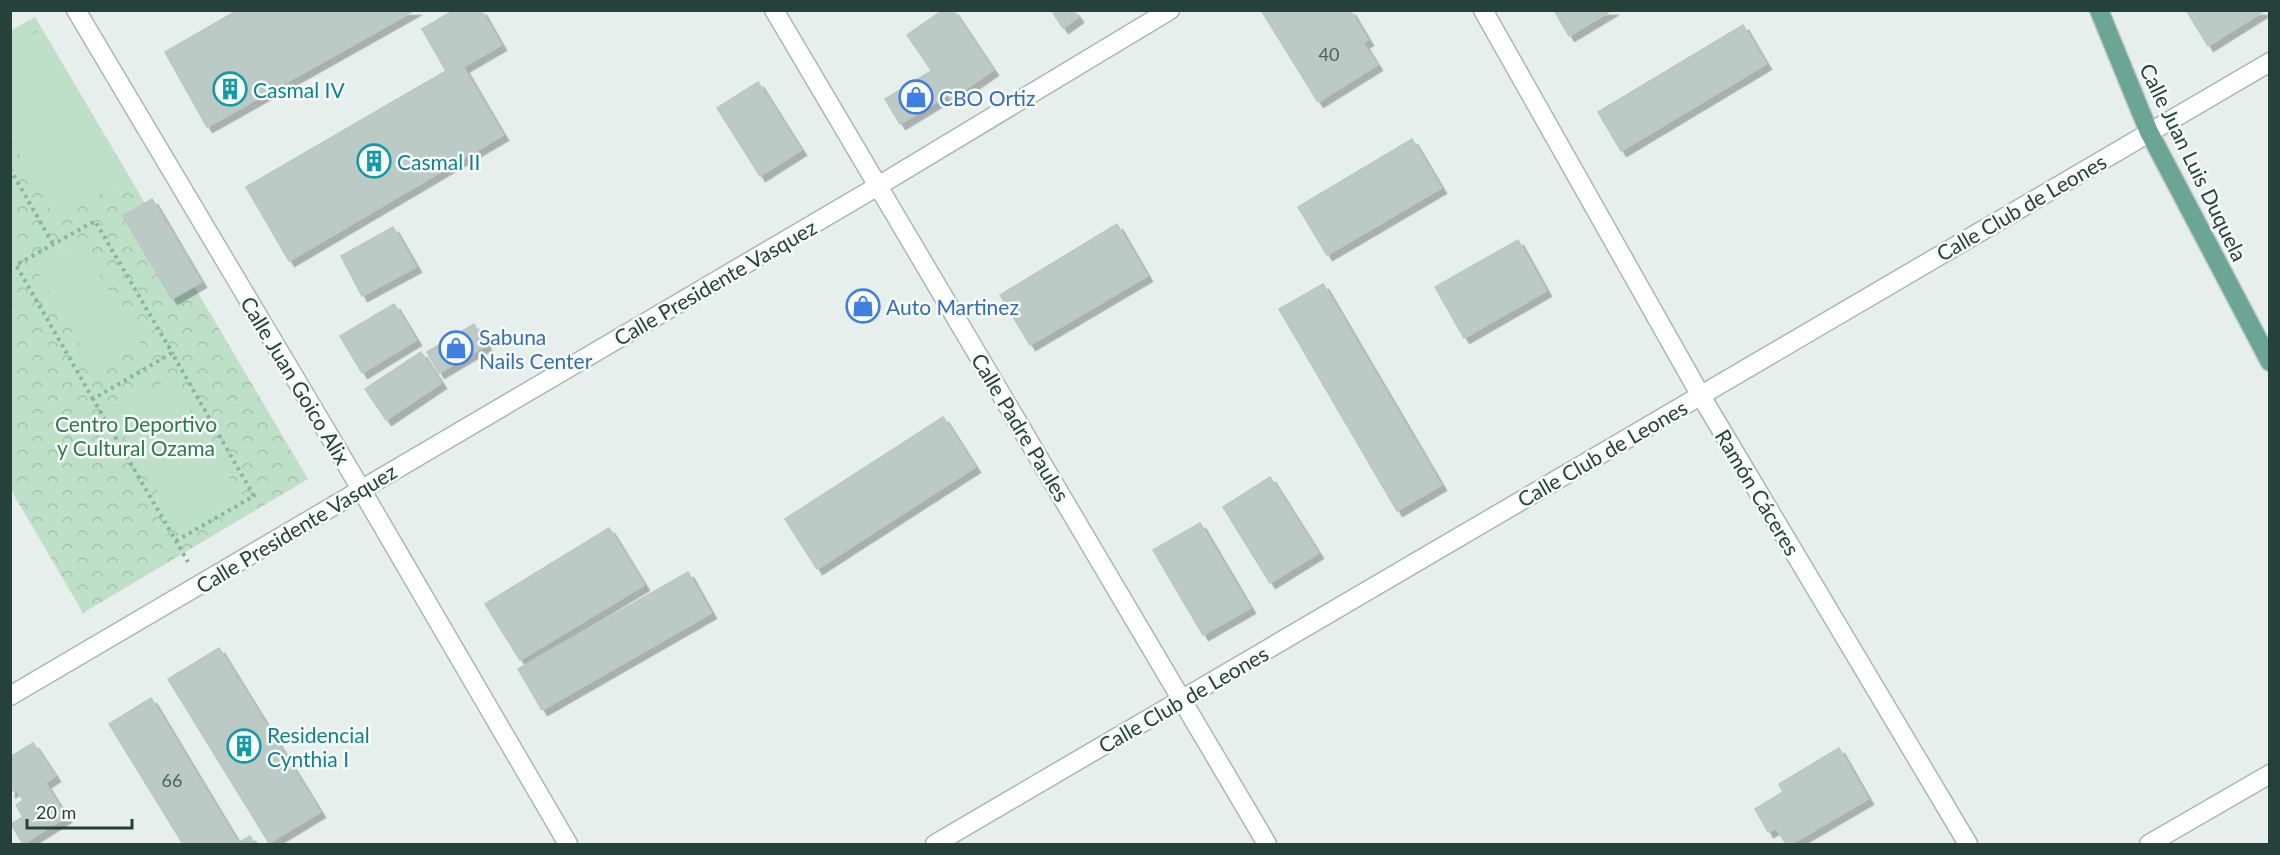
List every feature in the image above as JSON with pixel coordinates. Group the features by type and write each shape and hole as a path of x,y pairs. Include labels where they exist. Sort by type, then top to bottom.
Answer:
{"main road":[{"name":"Calle Juan Luis Duquela","path":"2098,10 2149,132 2270,362"}],"street":[{"name":"Calle Juan Goico Alix","path":"76,10 361,489 568,844"},
{"name":"Calle Padre Paules","path":"774,10 1183,698 1267,844"},
{"name":"Calle Presidente Vasquez","path":"10,696 878,186 1170,10"},
{"name":"Ramón Cáceres","path":"1482,10 1701,396 1968,844"},
{"name":"Calle Club de Leones","path":"935,844 2270,62"},
{"path":"2149,844 2270,774"}],"path":[{"path":"10,169 53,244"},
{"path":"96,221 174,355 254,496 176,541 16,265 96,221"},
{"path":"93,399 172,353 174,355"}],"green space":[{"name":"Centro Deportivo y Cultural Ozama","path":"35,17 308,479 83,613 11,490 10,31"},
{"path":"42,29 129,177 56,219 11,139 11,47"},
{"path":"79,240 141,345 96,371 34,266"},
{"path":"171,378 242,501 183,535 112,412"}],"building":[{"name":"Casmal IV","path":"238,10 415,10 207,127 165,52"},
{"name":"Casmal II","path":"454,10 481,10 501,45 463,67 503,135 289,261 246,187 446,71 422,29"},
{"path":"943,10 953,10 993,70 951,99 907,35"},
{"path":"1051,10 1073,10 1078,17 1063,28"},
{"path":"1261,10 1350,10 1368,40 1363,43 1377,65 1318,102"},
{"path":"1554,10 1612,10 1569,36"},
{"path":"2186,10 2265,10 2208,46"},
{"path":"1743,25 1766,64 1621,151 1598,112"},
{"name":"CBO Ortiz","path":"931,71 946,96 900,124 885,99"},
{"path":"758,82 801,150 760,176 717,108"},
{"path":"1412,139 1441,188 1327,255 1298,207"},
{"path":"152,199 201,282 172,299 123,216"},
{"path":"1117,224 1147,276 1030,345 1000,295"},
{"path":"393,227 416,267 362,296 341,256"},
{"path":"1518,240 1546,291 1464,338 1435,287"},
{"path":"1323,284 1441,485 1397,511 1279,309"},
{"path":"394,304 416,340 362,373 340,336"},
{"name":"Sabuna Nails Center","path":"474,324 486,345 439,373 427,352"},
{"path":"421,352 441,383 386,420 365,389"},
{"path":"943,417 975,467 817,569 785,519"},
{"path":"1270,477 1318,553 1270,583 1223,507"},
{"path":"1200,523 1250,608 1203,635 1153,550"},
{"path":"609,528 644,585 520,660 485,604"},
{"path":"688,572 711,613 542,710 518,669"},
{"name":"Residencial Cynthia I","path":"219,648 320,812 269,843 168,679"},
{"path":"151,698 238,843 250,836 255,844 183,844 109,724"},
{"path":"33,743 55,776 45,783 66,817 23,844 11,824 23,817 16,805 23,800 16,789 10,792 10,757"},
{"path":"1839,748 1868,799 1791,844 1786,844 1776,828 1768,832 1755,809 1783,792 1779,784"}],"place":[{"name":"Casmal IV","path":"230,89"},
{"name":"CBO Ortiz","path":"916,97"},
{"name":"Casmal II","path":"374,161"},
{"name":"Auto Martinez","path":"863,306"},
{"name":"Sabuna Nails Center","path":"456,348"},
{"name":"Residencial Cynthia I","path":"244,746"}]}
